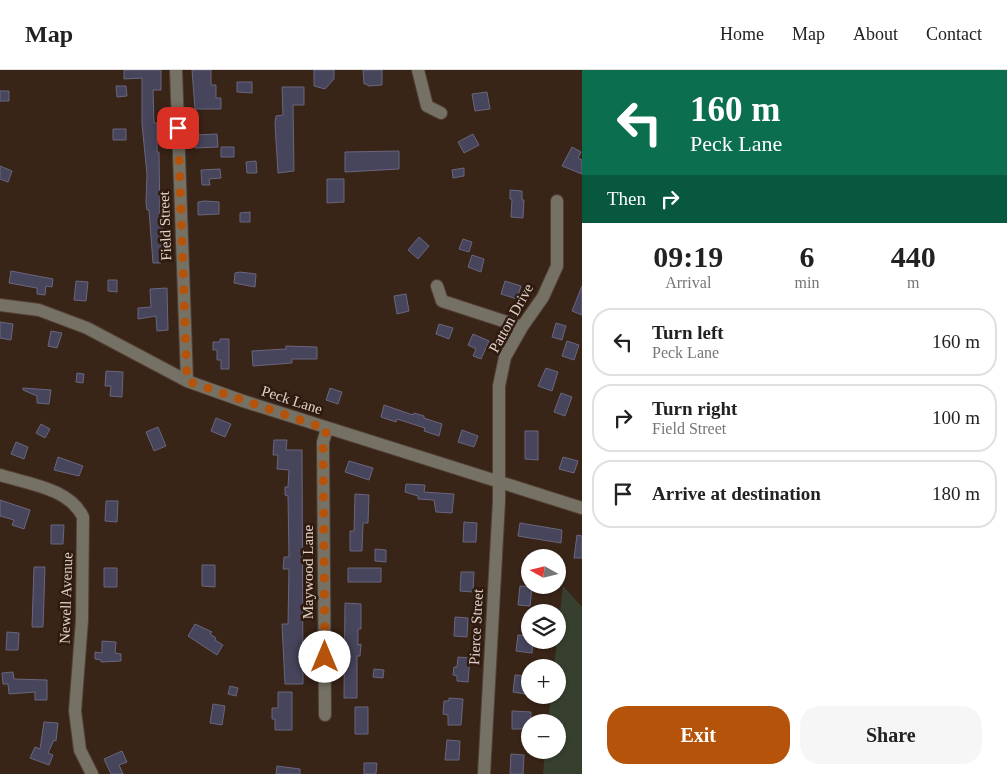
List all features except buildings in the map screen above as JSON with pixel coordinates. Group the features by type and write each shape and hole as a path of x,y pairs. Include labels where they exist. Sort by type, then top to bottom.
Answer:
{"street":[{"name":"Field Street","path":"176,70 187,381"},
{"path":"418,70 427,106 441,113"},
{"name":"Patton Drive","path":"499,483 499,386 505,356 543,297 557,266 557,201"},
{"path":"437,286 442,301 522,327"},
{"name":"Peck Lane","path":"0,305 39,310 88,328 187,381 327,429 582,508"},
{"name":"Maywood Lane","path":"325,715 323,442 327,429"},
{"name":"Newell Avenue","path":"0,475 63,495 77,505 83,517 82,620 75,711 80,750 92,774"},
{"name":"Pierce Street","path":"484,774 499,483"}],"green space":[{"path":"566,589 582,607 582,774 543,774 544,759 566,759 566,714 549,714 550,704 566,704 566,659 555,659 556,649 566,649 566,604 561,604 562,594 566,594"}],"route":[{"path":"178,128 187,381 327,429 323,442 325,657"}]}
